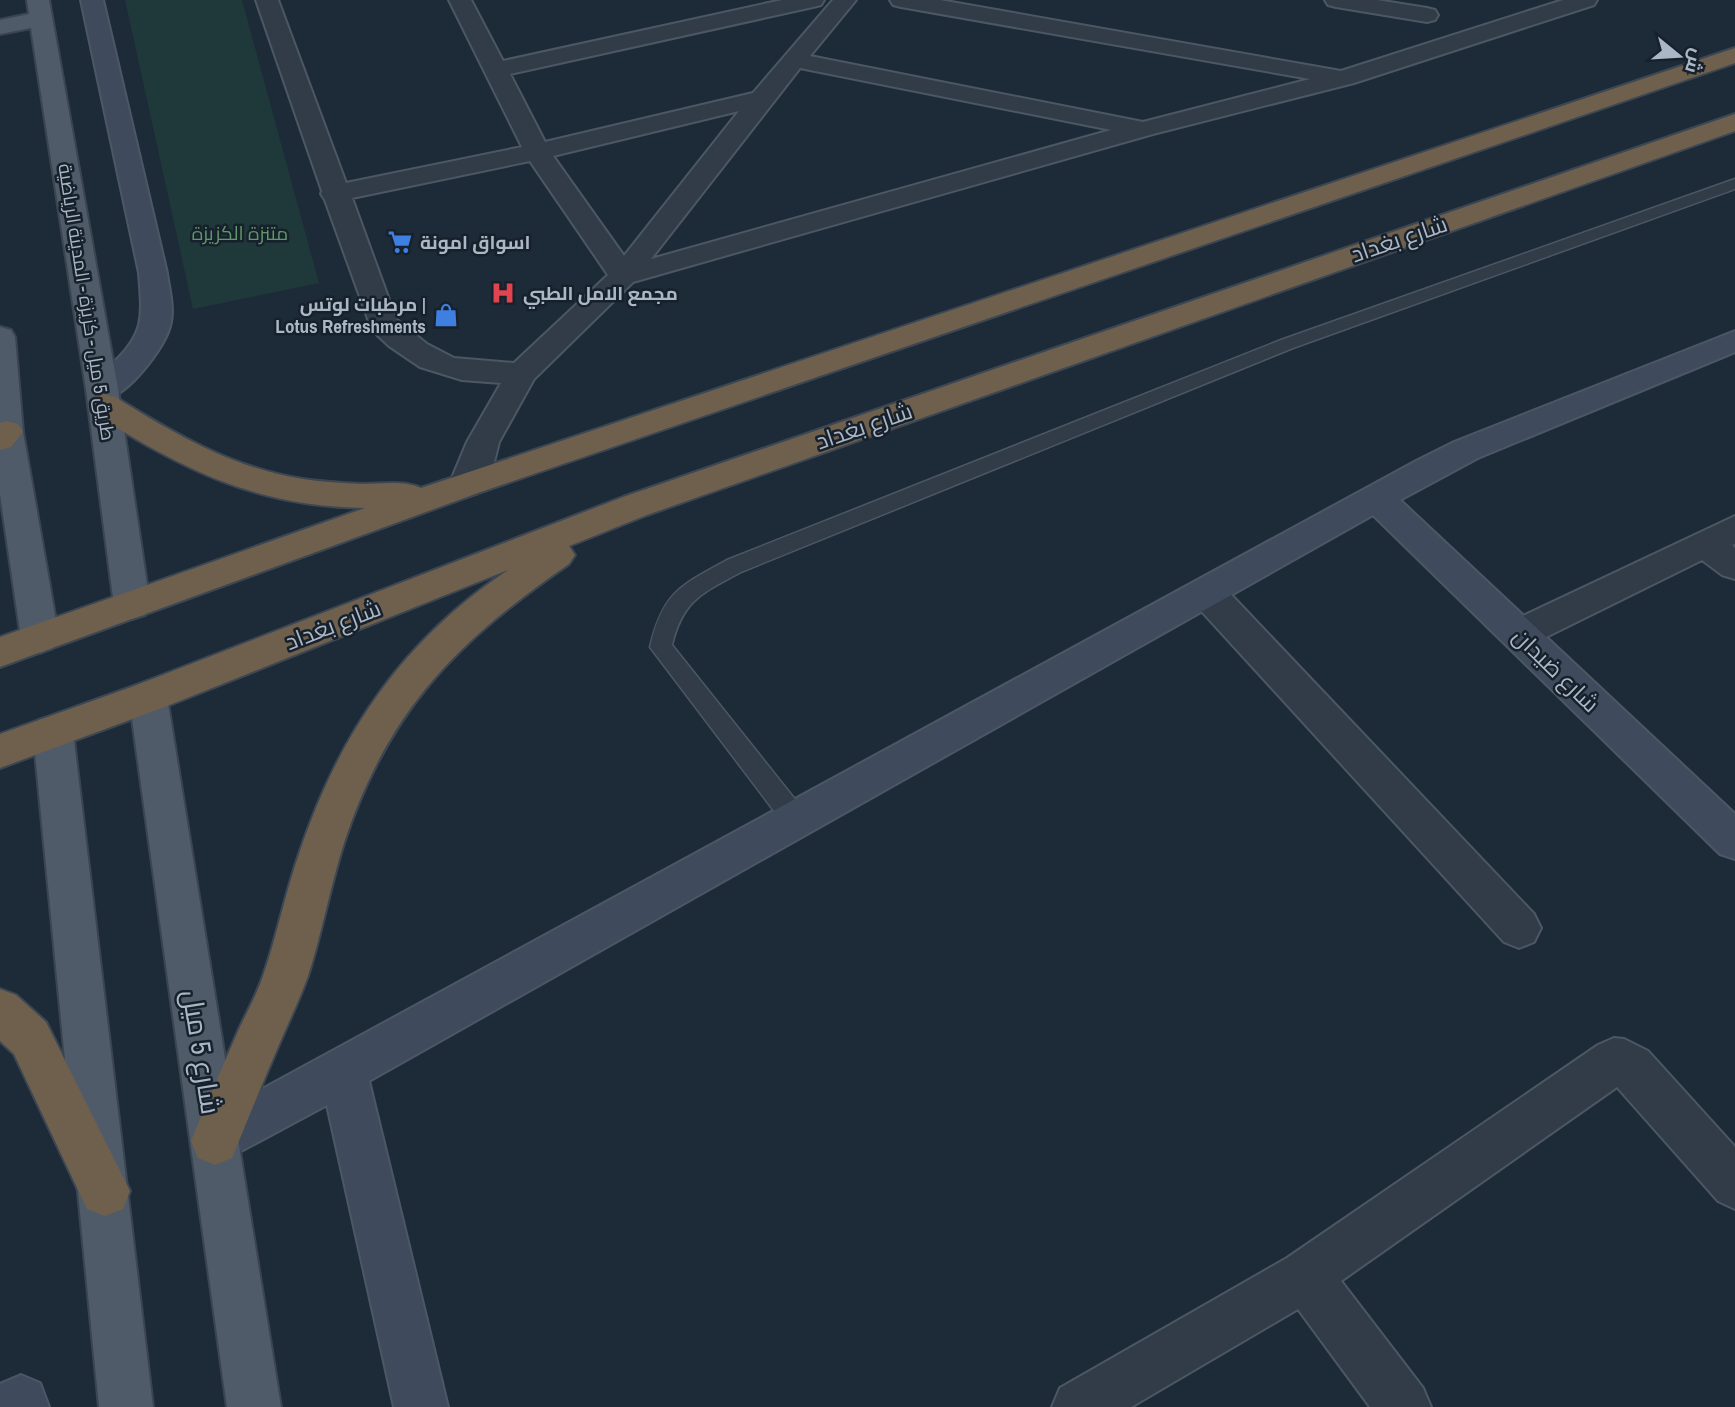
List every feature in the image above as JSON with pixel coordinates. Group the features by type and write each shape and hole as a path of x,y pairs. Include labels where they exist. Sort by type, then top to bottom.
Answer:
{"highway":[{"path":"0,652 457,489 1735,55"},
{"name":"شارع بغداد","path":"0,751 148,697 635,506 1735,122"},
{"path":"103,397 180,451 208,465 270,485 337,495 377,497 457,489"},
{"path":"215,1141 286,975 303,905 346,781 392,701 430,654 472,614 516,581 635,506"},
{"path":"0,1011 30,1038 105,1191"}],"main road":[{"name":"طريق 5 ميل - كزيزة - المدينة الرياضية","path":"39,9 103,397 131,605"},
{"path":"0,27 39,9"},
{"path":"0,337 3,427 40,638"},
{"name":"شارع 5 ميل","path":"148,697 254,1407"},
{"path":"53,732 105,1191 126,1407"}],"street":[{"path":"92,0 153,273 158,313 154,328 135,359 103,397"},
{"path":"267,0 334,194 375,308 383,323 401,341 428,360 465,373 522,373"},
{"path":"460,0 537,152 623,276"},
{"path":"495,70 814,0"},
{"path":"457,489 522,373 623,276 762,98 845,0"},
{"path":"901,0 1345,78"},
{"path":"1336,0 1428,7 1423,51"},
{"path":"623,276 1144,129 1345,78 1586,0"},
{"path":"794,60 1144,129"},
{"path":"334,194 537,152 762,98"},
{"path":"215,1141 1466,450 1735,341"},
{"name":"شارع ضيدان","path":"1377,498 1735,841"},
{"path":"1519,634 1720,536 1735,566"},
{"path":"1208,593 1519,928"},
{"path":"1079,1407 1305,1276 1614,1060 1631,1067 1735,1184"},
{"path":"343,1070 421,1407"},
{"path":"1305,1276 1404,1407"},
{"path":"11,1407 21,1402 22,1407"}],"lane":[{"path":"796,820 661,647 668,617 691,590 734,566 1287,344 1735,184"}],"green space":[{"name":"متنزة الكزيزة","path":"125,0 242,0 319,283 193,309"}],"place":[{"name":"اسواق امونة","path":"400,242"},
{"name":"مجمع الامل الطبي","path":"503,293"},
{"name":"مرطبات لوتس | Lotus Refreshments","path":"446,315"}]}
